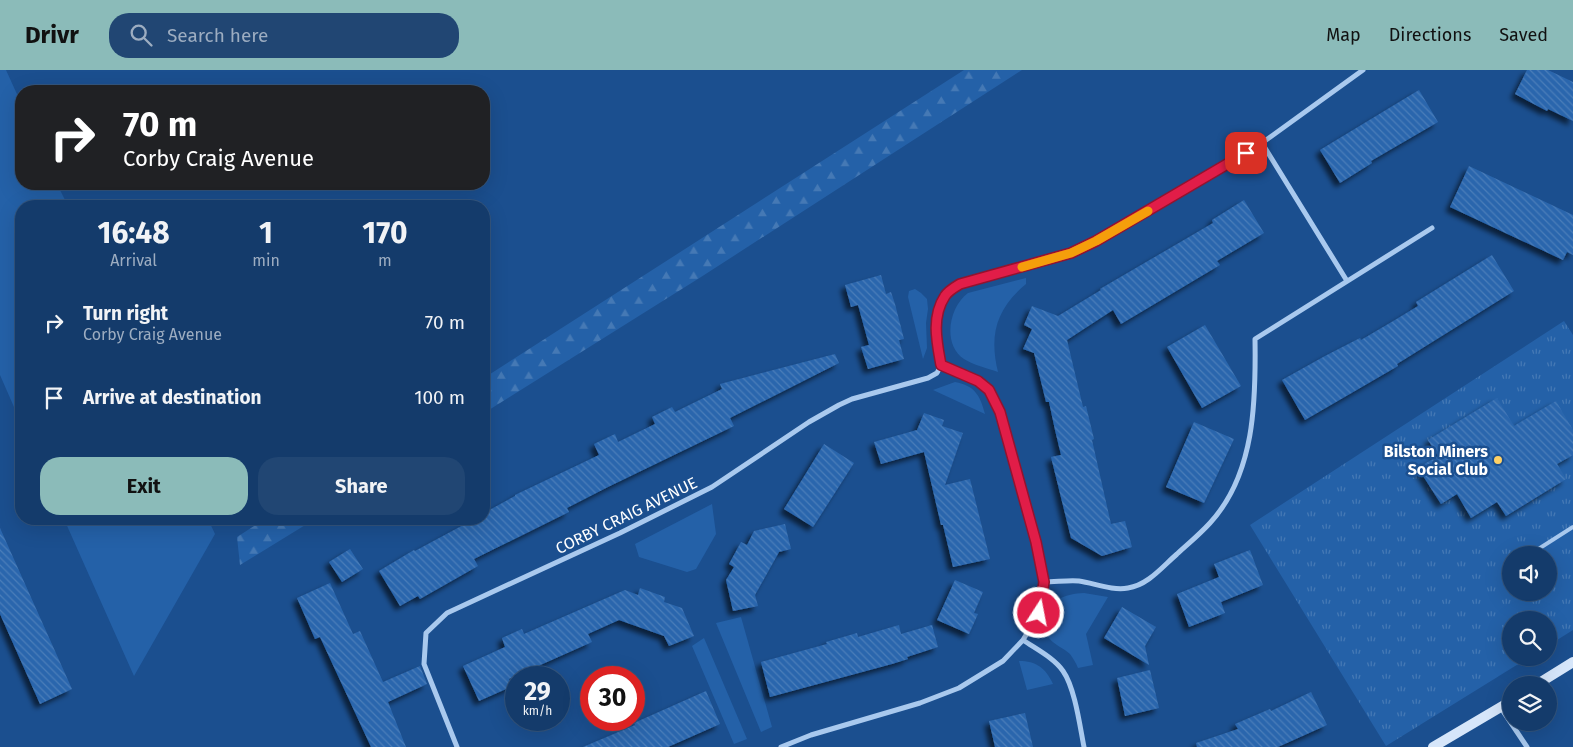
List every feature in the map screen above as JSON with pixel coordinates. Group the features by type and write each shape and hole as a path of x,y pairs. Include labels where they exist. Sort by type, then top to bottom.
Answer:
{"street":[{"path":"781,747 810,734 920,703 959,688 1003,660 1023,640 1039,613 1044,582 1036,542 1000,412 989,390 978,381 941,365 936,336 938,312 946,295 960,284 1071,253 1096,241 1262,143 1363,70"},
{"path":"1262,143 1346,281"},
{"path":"1044,582 1078,581 1127,589 1145,582 1211,522 1229,497 1242,468 1252,430 1256,374 1255,339 1432,228"},
{"name":"CORBY CRAIG AVENUE","path":"457,747 424,664 426,633 447,613 620,534 712,487 809,422 839,405 852,399 928,378 937,373 941,365"},
{"path":"1023,640 1055,662 1064,672 1070,684 1084,747"},
{"path":"1550,676 1573,662"},
{"path":"1433,747 1501,708 1527,747"}],"lane":[{"path":"1544,546 1573,528"}],"green space":[{"path":"0,70 6,70 15,90 15,190 60,190 65,200 15,200 15,409 0,375"},
{"path":"964,70 1022,70 701,277 490,409 490,374"},
{"path":"1026,278 1026,284 1008,303 997,323 994,346 998,372 964,359 957,352 951,335 953,316 961,299 968,293"},
{"path":"915,289 927,299 927,348 923,359 908,297 909,291"},
{"path":"1564,321 1573,335 1573,630 1557,640 1557,611 1502,611 1502,666 1515,666 1386,746 1250,525"},
{"path":"955,382 967,386 976,392 985,414 933,390"},
{"path":"712,504 716,534 696,569 687,572 639,557 635,544"},
{"path":"67,525 211,525 215,534 134,676"},
{"path":"256,525 305,525 240,565 237,537"},
{"path":"1084,593 1108,597 1086,634 1093,665 1078,668 1070,654 1049,638 1045,624 1048,612 1055,602 1065,596"},
{"path":"741,617 772,727 761,732 716,623"},
{"path":"704,638 747,739 734,744 692,646"},
{"path":"1019,661 1030,662 1040,666 1053,684 1027,690"}],"building":[{"path":"1527,70 1548,70 1573,82 1573,121 1548,109 1547,111 1515,94"},
{"path":"1419,90 1438,122 1371,161 1372,163 1340,183 1320,150"},
{"path":"1469,166 1573,215 1573,255 1567,252 1563,260 1450,207"},
{"path":"1244,200 1264,233 1217,261 1220,265 1121,324 1113,310 1067,340 1083,407 1086,406 1094,439 1092,440 1111,524 1125,521 1132,547 1102,556 1071,538 1051,457 1061,455 1049,402 1046,402 1034,353 1023,349 1032,329 1024,325 1032,306 1058,316 1100,289 1213,223 1212,220"},
{"path":"1492,255 1514,291 1397,364 1398,366 1305,420 1282,380 1360,338 1361,340 1395,320 1418,306 1416,302"},
{"path":"881,275 886,294 891,292 895,304 904,339 899,340 904,359 868,369 861,347 869,345 858,305 851,307 845,285"},
{"path":"1205,325 1241,386 1202,408 1167,347"},
{"path":"835,354 839,363 730,418 734,426 608,487 567,508 569,512 474,559 478,566 420,599 418,596 400,606 379,571 414,550 463,525 490,525 490,510 515,495 599,455 594,444 615,434 618,442 655,424 652,417 672,407 675,412 722,389 720,384"},
{"name":"Bilston Miners Social Club","path":"1497,398 1514,426 1556,401 1573,430 1573,455 1557,464 1566,479 1506,516 1497,502 1471,518 1457,494 1441,504 1418,468 1438,456 1428,440"},
{"path":"924,413 944,420 942,426 963,433 945,485 970,479 990,559 953,567 924,452 881,464 874,442 917,430"},
{"path":"1194,422 1234,439 1204,503 1166,487"},
{"path":"824,444 854,463 813,527 784,509"},
{"path":"785,524 791,549 779,552 755,595 758,606 733,611 726,580 734,567 729,564 741,542 747,545 754,531"},
{"path":"0,528 72,689 40,704 0,614"},
{"path":"350,549 363,569 342,582 329,562"},
{"path":"1250,550 1263,585 1221,602 1225,613 1189,627 1177,594 1219,577 1214,564"},
{"path":"955,580 983,592 974,613 978,614 969,634 937,620"},
{"path":"330,583 353,634 360,631 383,682 420,666 427,684 388,702 406,747 371,747 320,637 315,639 297,598"},
{"path":"640,588 665,597 664,602 682,608 694,636 669,646 664,636 619,620 588,634 592,642 538,666 505,666 505,690 479,701 463,666 505,647 502,638 522,629 524,634 625,590 638,595"},
{"path":"1122,607 1156,627 1145,646 1149,665 1104,638"},
{"path":"899,625 901,634 932,625 938,647 892,664 770,697 761,662 827,644 826,642 857,633 858,637"},
{"path":"1150,670 1159,708 1125,716 1117,678"},
{"path":"706,691 720,724 668,747 583,747 621,731 645,731 645,718"},
{"path":"1311,692 1327,725 1278,747 1197,747 1196,743 1238,729 1235,724 1270,709 1271,711"},
{"path":"1025,713 1033,747 995,747 989,721"}],"slow traffic":[{"path":"1022,267 1071,253 1148,211"}],"place":[{"name":"Bilston Miners Social Club","path":"1498,460"}],"route":[{"path":"1039,613 1044,582 1036,542 1000,412 989,390 978,381 941,365 936,336 938,312 946,295 960,284 1071,253 1096,241 1246,153"}]}
